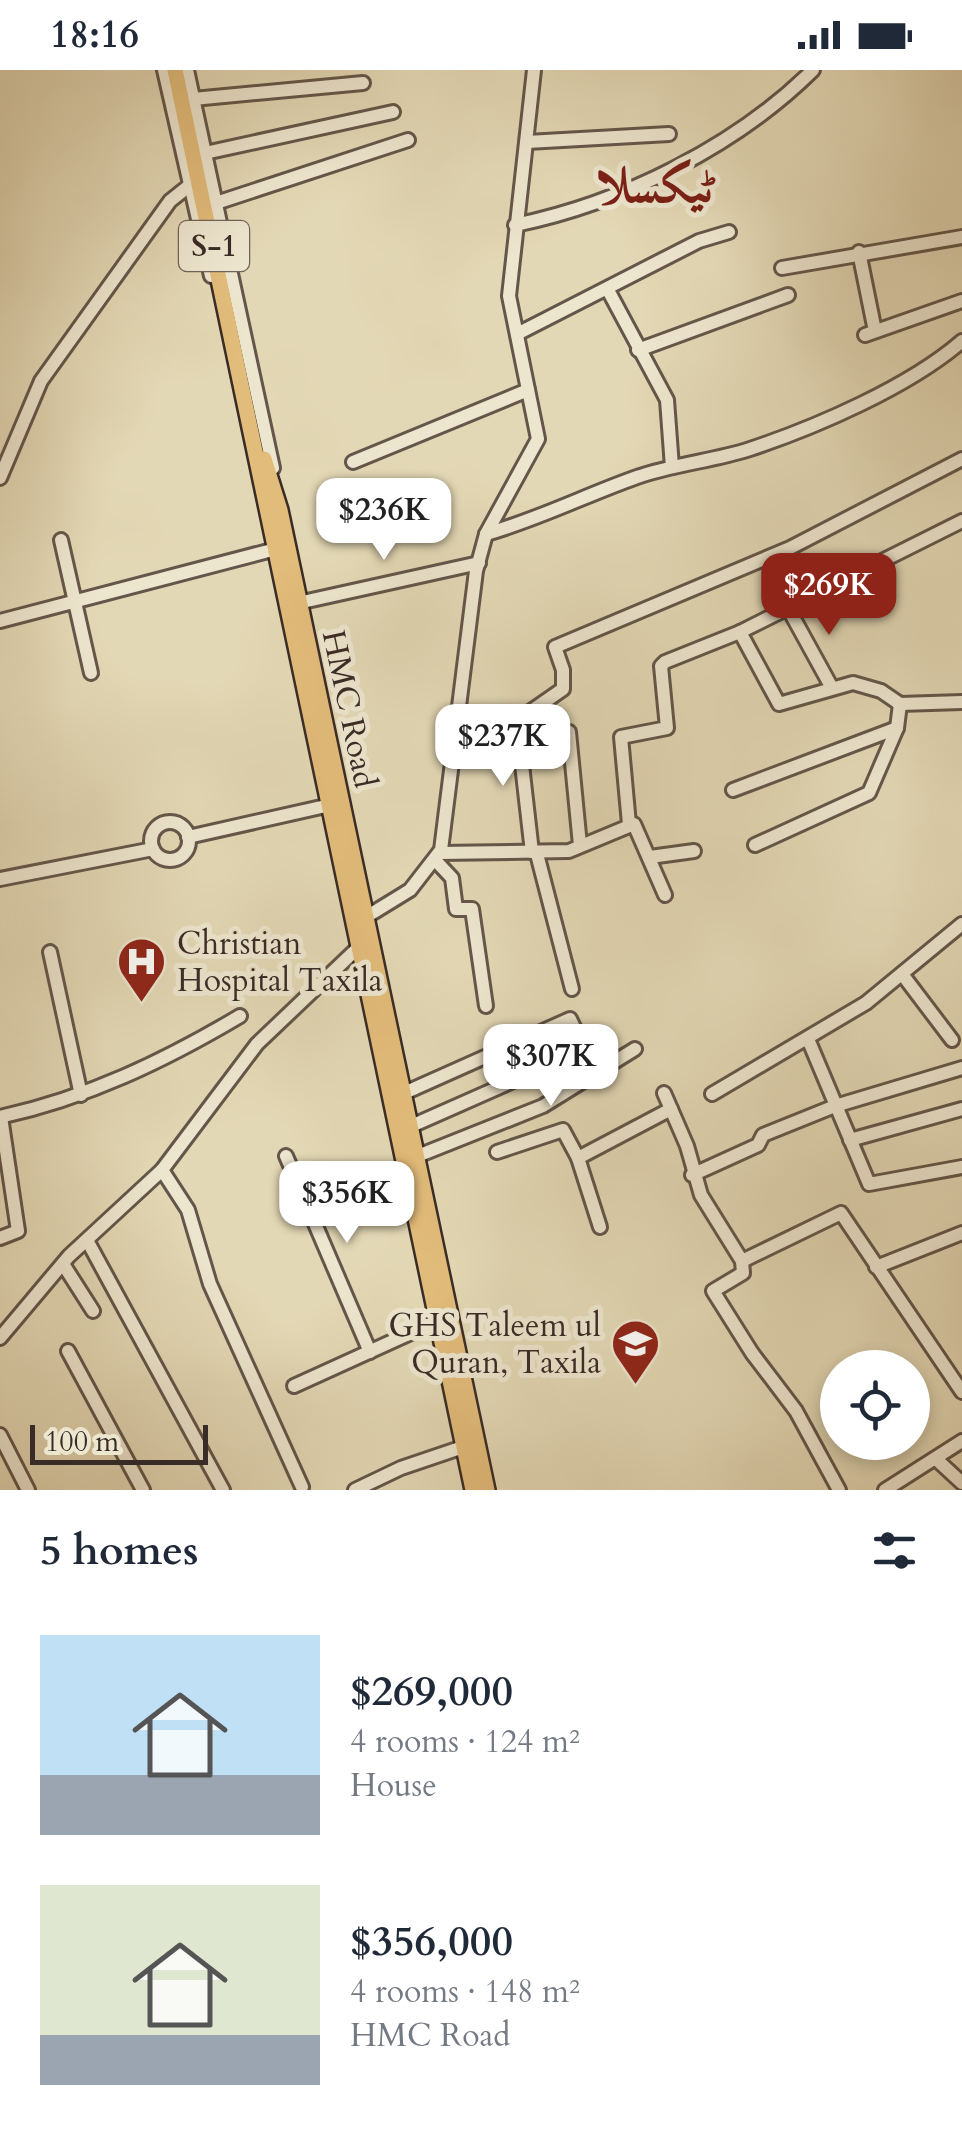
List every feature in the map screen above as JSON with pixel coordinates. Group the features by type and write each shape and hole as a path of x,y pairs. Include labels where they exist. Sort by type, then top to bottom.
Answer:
{"main road":[{"name":"HMC Road","path":"175,70 272,511 298,603 334,804 472,1490"},
{"name":"HMC Road","path":"272,511 272,550 366,918 363,943 402,1094 486,1490"}],"street":[{"path":"164,70 272,511"},
{"path":"187,70 216,202 272,511"},
{"path":"366,918 410,890 437,856 478,563 486,534 538,439 508,296 534,70"},
{"path":"515,225 562,215 684,162 780,103 813,70"},
{"path":"193,99 363,83"},
{"path":"205,153 393,112"},
{"path":"527,142 669,134"},
{"path":"216,202 408,140"},
{"path":"0,478 42,381 170,201 190,185"},
{"path":"516,334 699,241 730,232"},
{"path":"782,268 962,236"},
{"path":"859,252 870,333 962,301"},
{"path":"608,290 667,400 672,468"},
{"path":"638,350 788,295"},
{"path":"486,534 544,518 638,477 748,450 806,427 894,384 962,341"},
{"path":"353,462 528,390"},
{"path":"459,718 517,721 563,689 563,670 555,647 790,548 962,459"},
{"path":"628,824 621,737 668,728 661,666 740,632 962,521"},
{"path":"61,540 91,672"},
{"path":"0,621 272,550"},
{"path":"298,603 478,563"},
{"path":"788,608 832,688"},
{"path":"740,632 780,704 861,683 900,704 962,702"},
{"path":"756,845 864,798 897,728 900,704"},
{"path":"517,721 534,853 572,989"},
{"path":"733,790 897,728"},
{"path":"569,732 580,844"},
{"path":"188,837 334,804"},
{"path":"166,822 182,826 188,837 188,848 177,859 161,858 153,849 154,831 166,822"},
{"path":"437,856 569,851 628,824 639,829 665,896"},
{"path":"0,879 153,849"},
{"path":"650,856 694,851"},
{"path":"437,856 452,878 456,909 472,910 486,1006"},
{"path":"712,1094 866,1003 962,924"},
{"path":"0,1338 63,1264 162,1170 256,1044 363,943"},
{"path":"50,952 81,1095"},
{"path":"902,974 952,1040"},
{"path":"0,1238 18,1231 0,1117 81,1095 184,1049 240,1016"},
{"path":"402,1094 570,1019 583,1046 581,1051 493,1093 409,1127"},
{"path":"808,1038 873,1186 962,1167"},
{"path":"415,1157 543,1106 635,1049"},
{"path":"692,1174 758,1145 763,1134 835,1106 962,1068"},
{"path":"664,1093 687,1146 692,1174 742,1261 742,1273 713,1291 796,1411 839,1490"},
{"path":"578,1158 671,1109"},
{"path":"850,1140 962,1109"},
{"path":"497,1152 562,1130 578,1158 600,1227"},
{"path":"286,1156 370,1352"},
{"path":"162,1170 188,1210 210,1284 302,1487"},
{"path":"742,1261 841,1213 962,1392"},
{"path":"876,1268 962,1233"},
{"path":"88,1242 223,1490"},
{"path":"63,1264 93,1311"},
{"path":"294,1386 436,1321"},
{"path":"68,1350 143,1490"},
{"path":"0,1435 28,1490"},
{"path":"885,1490 962,1442"},
{"path":"355,1490 401,1468 464,1447"},
{"path":"936,1459 962,1483"}],"place":[{"name":"Christian Hospital Taxila","path":"142,1004"},
{"name":"GHS Taleem ul Quran, Taxila","path":"636,1386"}],"district":[{"name":"ٹیکسلا","path":"657,186"}]}
